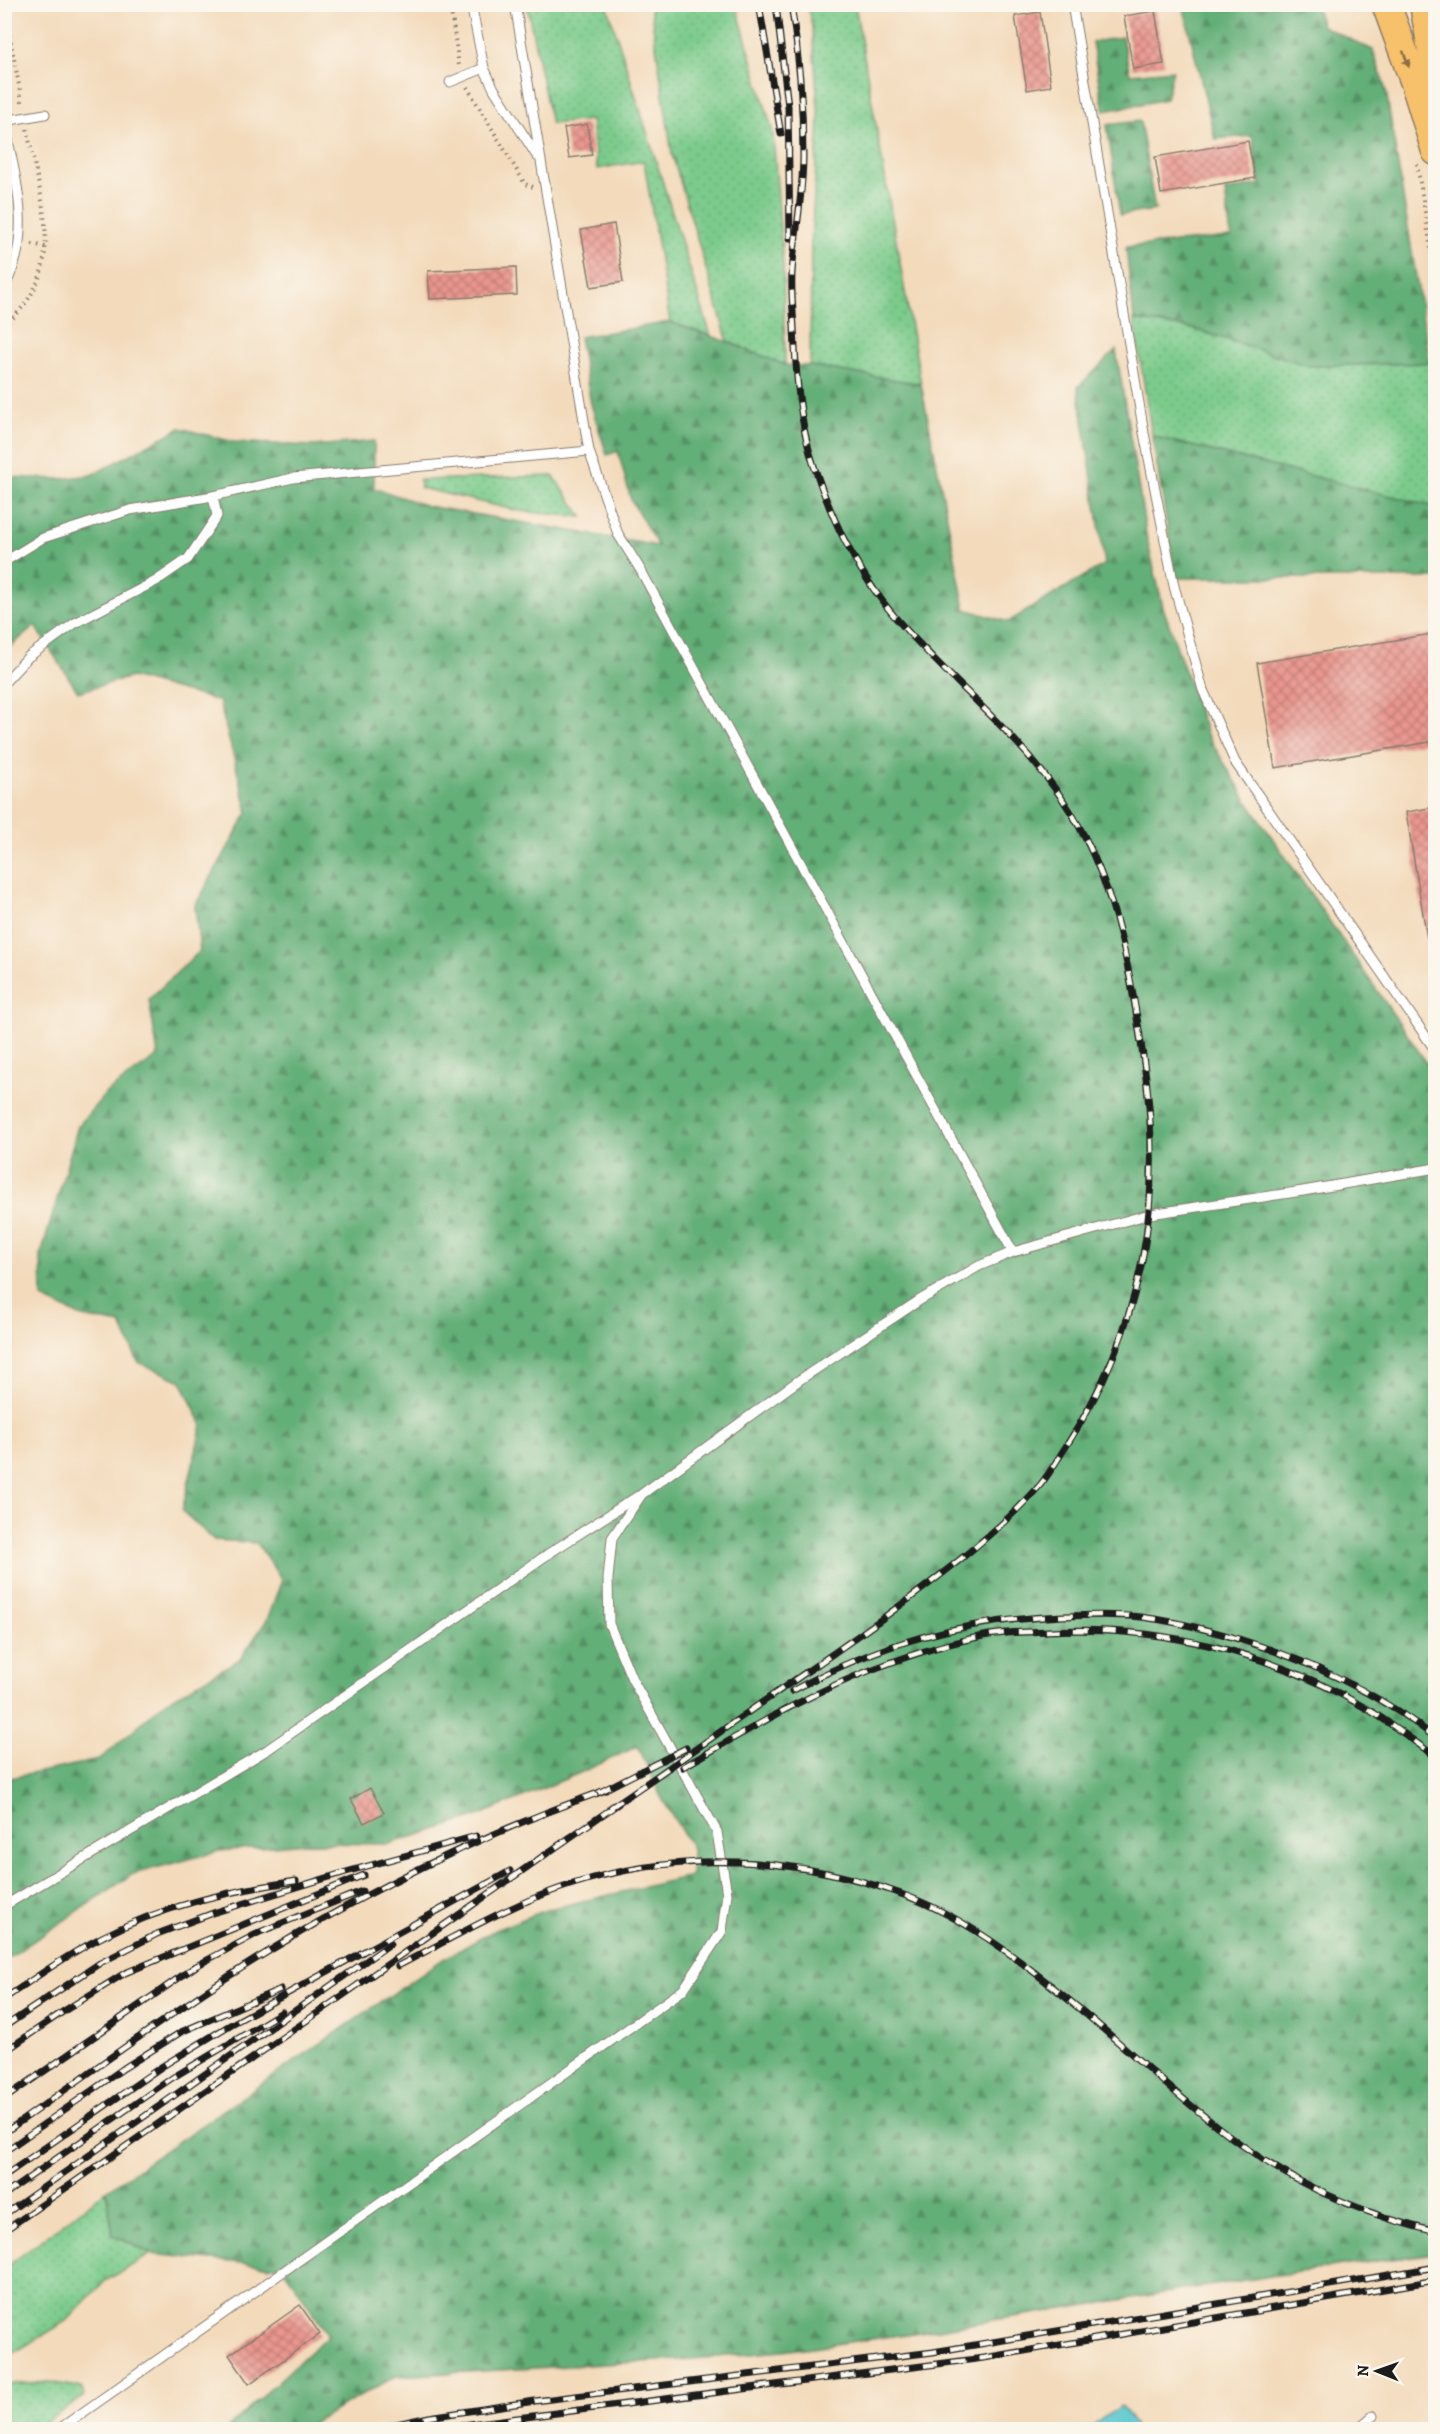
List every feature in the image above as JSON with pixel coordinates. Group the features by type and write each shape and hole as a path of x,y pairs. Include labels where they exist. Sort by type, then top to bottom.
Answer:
{"main road":[{"path":"1386,4 1415,83 1436,151"},
{"path":"1424,4 1436,72"}],"lane":[{"path":"471,4 484,68 494,89 540,161"},
{"path":"515,4 589,451 618,534 646,579 1013,1252"},
{"path":"1072,4 1144,433 1174,586 1203,690 1235,762 1436,1051"},
{"path":"450,82 484,68"},
{"path":"4,287 18,255 22,221 5,121 45,114"},
{"path":"4,562 43,538 130,510 213,496 293,478 589,451"},
{"path":"4,683 28,657 75,623 156,581 188,559 218,516 213,496"},
{"path":"4,1906 267,1750 541,1559 642,1494 798,1381 910,1307 979,1266 1013,1252 1150,1214 1436,1168"},
{"path":"58,2430 683,1990 722,1932 727,1894 717,1832 632,1679 609,1624 608,1579 612,1539 642,1494"},
{"path":"1356,2430 1373,2416"}],"path":[{"path":"450,4 456,57 462,77 474,102 525,184 545,192"}],"green space":[{"path":"527,5 607,5 711,336 670,322 644,161 597,169 591,120 551,124"},
{"path":"650,5 736,5 773,133 783,264 785,365 728,342 672,154"},
{"path":"808,5 855,5 921,384 810,366 811,243 819,119 812,27"},
{"path":"1183,5 1315,5 1322,26 1373,50 1386,91 1430,363 1309,366 1194,329 1134,320 1126,247 1231,237 1225,191 1260,184 1252,136 1215,139"},
{"path":"1122,37 1130,74 1173,70 1166,99 1104,111 1092,42"},
{"path":"1140,121 1155,210 1120,215 1107,125"},
{"path":"1134,320 1194,329 1309,366 1430,363 1436,392 1435,507 1152,436"},
{"path":"670,322 785,365 810,366 921,384 965,609 1008,622 1105,564 1078,387 1116,350 1147,539 1163,607 1207,735 1251,807 1435,1075 1435,2253 783,2351 692,2359 396,2376 302,2429 227,2429 328,2335 283,2267 151,2254 113,2235 106,2191 442,1960 495,1930 549,1909 691,1876 692,1848 661,1797 638,1746 470,1819 389,1844 306,1843 219,1851 133,1874 5,1960 5,1779 99,1760 165,1702 240,1659 267,1620 282,1580 257,1543 214,1540 182,1511 202,1425 181,1381 138,1362 121,1324 82,1317 42,1298 41,1255 78,1126 107,1092 158,1056 149,999 200,951 195,906 248,812 219,701 131,677 78,692 35,626 5,651 5,477 61,479 92,475 180,428 234,442 313,446 374,441 374,488 427,506 658,546 631,500 618,451 607,455 591,404 579,337"},
{"path":"1152,436 1435,507 1435,578 1176,578"},
{"path":"553,476 583,517 519,511 421,488 419,480"},
{"path":"106,2191 113,2235 151,2254 105,2281 67,2321 5,2358 5,2268"},
{"path":"50,2382 82,2388 84,2396 36,2429 5,2429 5,2385"}],"water":[{"path":"1121,2406 1137,2429 1087,2429"}],"building":[{"path":"1155,11 1164,64 1133,69 1124,16"},
{"path":"1040,12 1051,86 1027,90 1015,16"},
{"path":"587,124 592,155 569,158 564,128"},
{"path":"1248,141 1255,178 1161,194 1155,157"},
{"path":"614,224 623,282 591,287 581,230"},
{"path":"516,267 517,295 430,299 428,271"},
{"path":"1431,634 1436,663 1436,741 1275,768 1257,663"},
{"path":"1436,807 1436,937 1427,938 1406,812"},
{"path":"370,1788 384,1813 364,1823 351,1799"},
{"path":"300,2305 320,2334 249,2384 229,2355"}],"railway":[{"path":"759,4 781,134"},
{"path":"776,4 788,106 790,238"},
{"path":"610,1808 905,1602 983,1541 1032,1494 1065,1448 1092,1402 1114,1355 1131,1308 1142,1260 1149,1210 1151,1160 1149,1109 1138,1023 1117,923 1095,859 1081,829 1045,775 1025,751 916,640 869,583 847,546 829,507 809,449 799,398 792,294 803,155 800,80 791,4"},
{"path":"792,1691 858,1659 891,1647 957,1629 1027,1618 1132,1616 1210,1631 1298,1660 1339,1678 1379,1700 1436,1738"},
{"path":"683,1767 826,1689 904,1658 989,1635 1090,1630 1173,1638 1214,1646 1294,1672 1369,1710 1436,1757"},
{"path":"598,1793 686,1748"},
{"path":"4,2133 239,1969 313,1925 394,1881 478,1841 606,1790"},
{"path":"4,2231 618,1804"},
{"path":"4,2027 100,1963 157,1934 216,1912 346,1872 476,1836"},
{"path":"398,1966 528,1901 573,1884 613,1873 696,1862 737,1862 779,1865 861,1881 923,1903 987,1938 1087,2015 1201,2114 1270,2164 1338,2200 1387,2218 1436,2232"},
{"path":"4,2176 161,2067 230,2025 510,1871"},
{"path":"4,2052 125,1973 364,1875"},
{"path":"4,1999 89,1944 125,1926 196,1901 296,1881"},
{"path":"4,2099 196,1966 260,1932 362,1891"},
{"path":"4,2215 390,1944"},
{"path":"4,2152 124,2068 181,2032 281,1989"},
{"path":"4,2195 172,2078 282,2012"},
{"path":"369,2430 429,2417 535,2401 933,2352 1436,2267"},
{"path":"424,2430 984,2358 1436,2280"}]}
